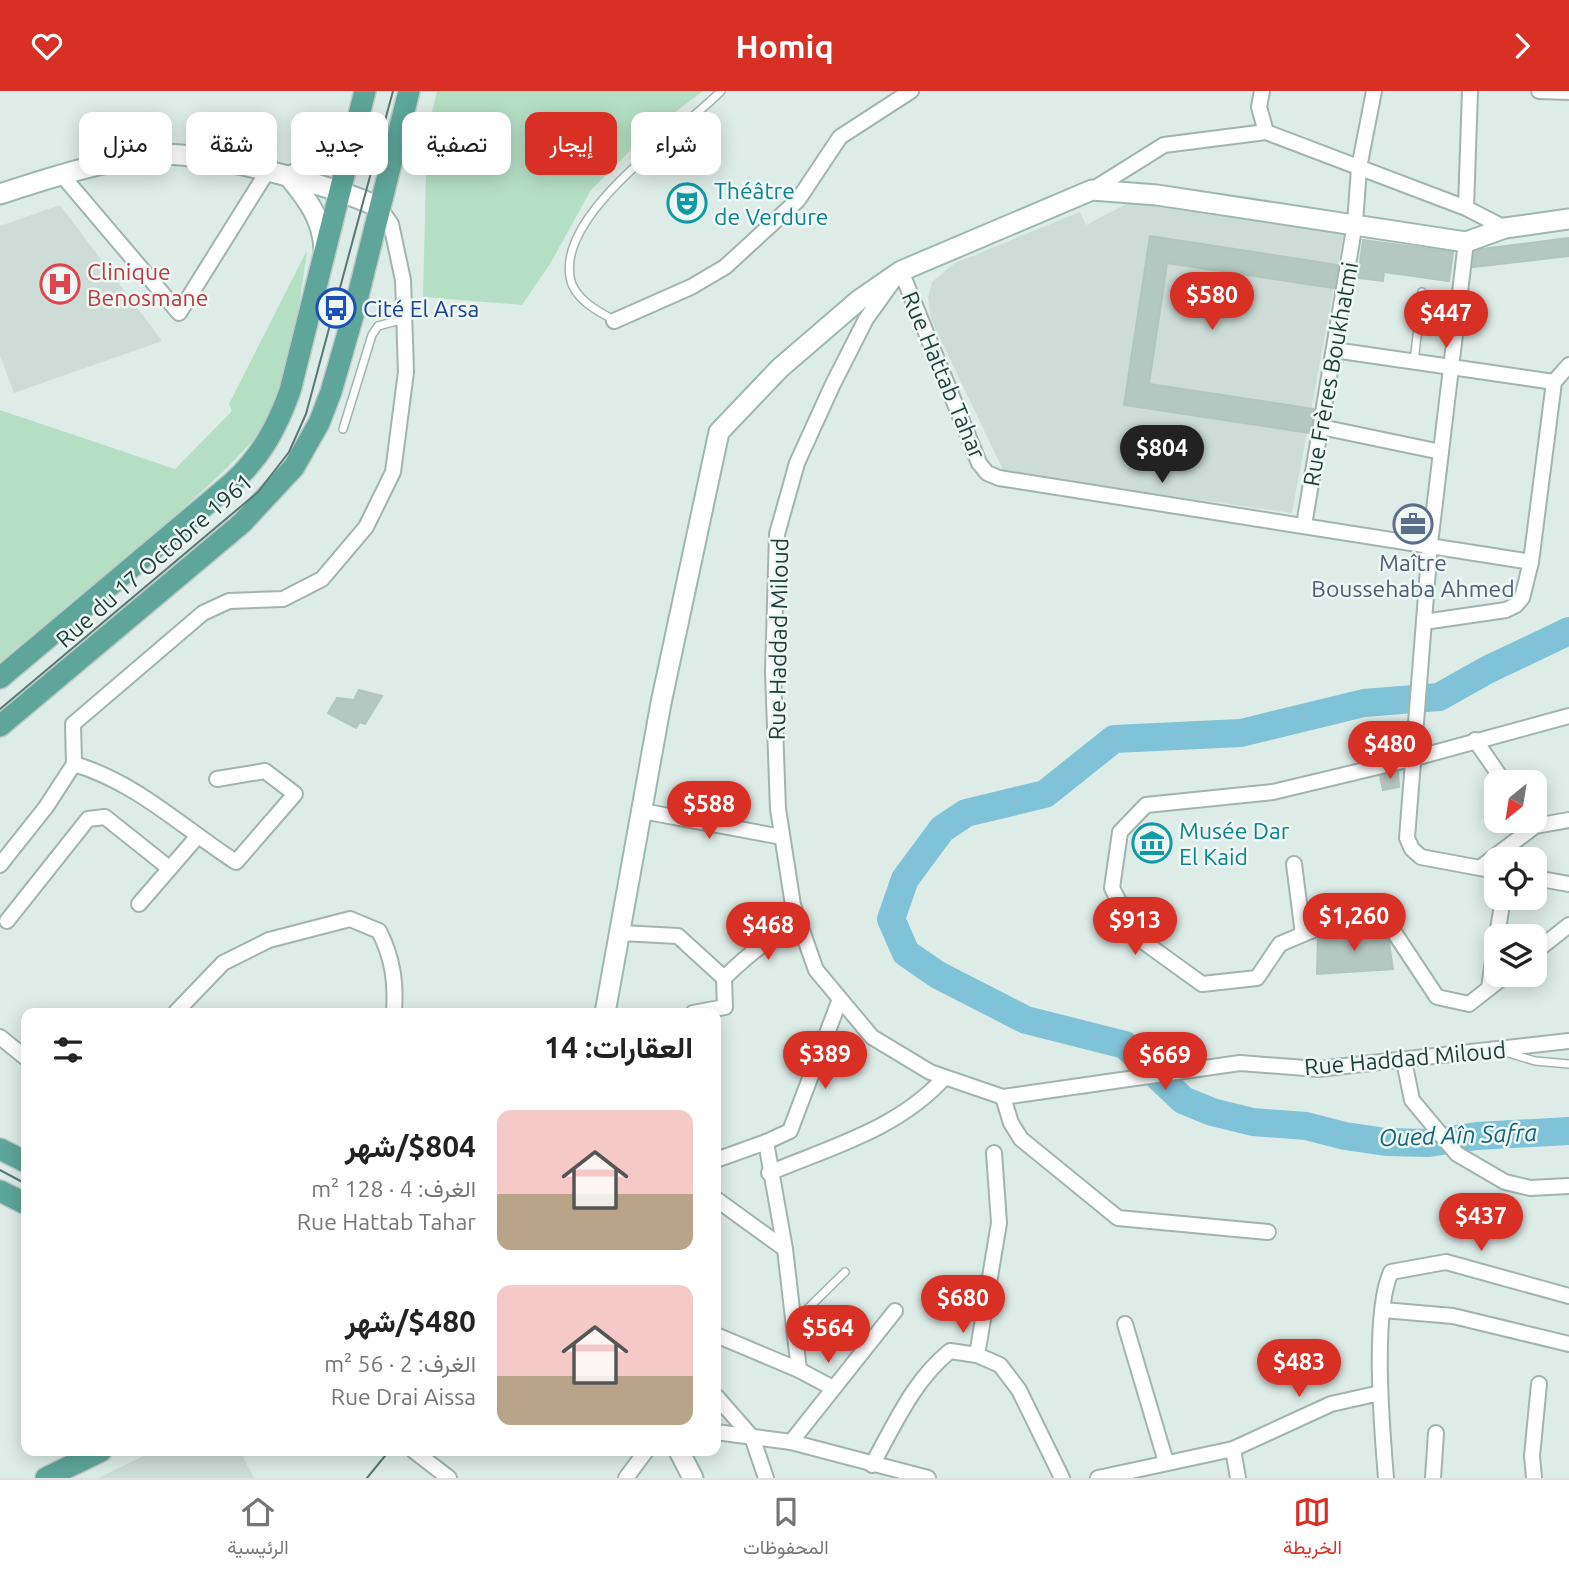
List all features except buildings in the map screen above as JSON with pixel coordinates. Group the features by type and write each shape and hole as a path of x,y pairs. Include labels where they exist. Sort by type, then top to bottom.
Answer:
{"main road":[{"name":"Rue du 17 Octobre 1961","path":"358,112 365,91"},
{"name":"Rue du 17 Octobre 1961","path":"0,726 242,523 294,467 319,423 331,392 354,312 409,91"},
{"path":"0,194 61,174 152,155 186,157"},
{"path":"277,174 379,207"},
{"path":"289,177 293,175"},
{"name":"Rue du 17 Octobre 1961","path":"0,678 238,478 259,456 280,418 290,391 343,175"},
{"path":"289,177 313,207 324,233 324,251"},
{"path":"607,1008 694,536 719,432 780,368 859,300 901,271 1092,191 1157,195 1466,242 1505,227 1569,219"},
{"path":"0,1149 21,1160"},
{"path":"0,1191 21,1202"},
{"path":"46,1478 91,1456"},
{"path":"682,1456 693,1478"}],"street":[{"path":"614,321 691,287 725,267 798,200 841,137 911,91"},
{"path":"1262,91 1259,107 1266,132"},
{"name":"Rue Frères Boukhatmi","path":"1304,525 1355,223 1359,168 1374,91"},
{"path":"1466,208 1470,91"},
{"path":"1539,91 1569,92"},
{"path":"1092,191 1164,145 1266,132 1466,208 1505,227"},
{"path":"61,174 180,313 265,175"},
{"path":"0,865 47,807 74,764 73,724 203,613 229,601 283,599 322,579 366,527 393,472 406,372 403,279 391,224 379,207"},
{"path":"1466,242 1430,544 1407,838 1412,849 1421,857 1484,868"},
{"name":"Rue Hattab Tahar","path":"901,271 979,463 987,473 999,478 1531,562"},
{"name":"Rue Haddad Miloud","path":"901,271 866,319 833,383 797,463 778,534 774,672 778,809 793,905 816,970 872,1037 944,1079 1003,1097 1240,1063 1318,1069 1569,1041"},
{"path":"1334,350 1554,382"},
{"path":"1424,622 1506,610 1522,598 1531,562 1554,382 1569,365"},
{"path":"1321,427 1441,452"},
{"path":"1489,988 1469,1004 1437,997 1388,923 1371,916 1346,916 1280,944 1257,978 1202,984 1137,937 1112,888 1120,832 1146,805 1273,792 1415,758 1569,716"},
{"path":"1475,740 1496,770"},
{"path":"74,764 102,772 147,798 197,837 236,862 295,794 265,771 217,779"},
{"path":"642,811 782,837"},
{"path":"7,921 88,819 105,817 169,868"},
{"path":"1547,822 1569,820"},
{"path":"1481,867 1522,833"},
{"path":"139,904 197,837"},
{"path":"1294,864 1303,934"},
{"path":"1547,880 1569,884"},
{"path":"180,1008 223,963 269,940 314,926 350,919 379,931 389,951 395,972 394,1008"},
{"path":"1547,942 1569,925"},
{"path":"724,978 751,953 781,932 800,926"},
{"path":"621,933 678,936 724,978 725,1007 720,1008"},
{"path":"721,1158 790,1131 840,999"},
{"path":"0,1037 21,1054"},
{"path":"1404,1061 1412,1100 1457,1154 1506,1182 1530,1188 1569,1186"},
{"path":"769,1173 879,1129 917,1103 944,1079"},
{"path":"1003,1097 1011,1123 1021,1139 1118,1218 1268,1232"},
{"path":"766,1142 769,1173 785,1249 799,1370"},
{"path":"977,1355 999,1223 994,1153"},
{"path":"721,1203 785,1249"},
{"path":"1385,1478 1380,1393 1384,1310 1391,1272 1447,1262 1569,1296"},
{"path":"1384,1310 1453,1316 1569,1344"},
{"path":"791,1442 831,1387 895,1311"},
{"path":"1125,1324 1166,1462"},
{"path":"721,1337 799,1370 831,1387"},
{"path":"872,1465 915,1387 934,1364 950,1351 977,1355 1000,1365 1019,1391 1062,1478"},
{"path":"1534,1478 1532,1456 1539,1384"},
{"path":"1098,1478 1233,1449 1331,1404 1380,1393"},
{"path":"721,1403 752,1437 766,1478"},
{"path":"721,1433 791,1442 929,1478"},
{"path":"1433,1478 1436,1433"},
{"path":"1233,1449 1238,1478"},
{"path":"420,1456 449,1478"},
{"path":"626,1478 642,1456"}],"lane":[{"path":"614,321 588,306 569,279 570,261 579,231 611,188 721,91"},
{"path":"1414,363 1422,292"},
{"path":"343,429 372,335 377,326 404,319"},
{"path":"1499,1050 1535,1061 1569,1064"},
{"path":"793,1322 845,1272"}],"shaded area":[{"path":"1136,199 1344,232 1292,513 1004,472 931,319 928,298 932,282 955,263 1080,212 1086,225"},
{"name":"Clinique Benosmane","path":"60,205 162,341 14,393 0,355 0,226"},
{"path":"144,1456 243,1456 254,1478 98,1478"}],"green space":[{"path":"437,91 703,91 676,112 631,112 631,150 617,164 617,112 525,112 525,175 606,175 591,190 550,264 522,305 423,297 426,175 511,175 511,112 432,112"},
{"path":"307,250 293,350 265,428 176,515 0,662 0,410 175,469 232,411 229,404"}],"waterway":[{"name":"Oued Aîn Safra","path":"1569,631 1487,670 1439,697 1364,703 1241,733 1114,739 1045,794 966,813 942,829 905,879 891,919 906,953 938,975 1026,1020 1125,1045 1183,1100 1212,1112 1253,1122 1306,1126 1345,1136 1386,1142 1429,1143 1477,1136 1569,1131"}],"tram line":[{"path":"0,709 258,492 289,452 306,414 393,91"},
{"path":"0,1170 21,1181"},
{"path":"367,1478 385,1456"}],"place":[{"name":"Théâtre de Verdure","path":"687,203"},
{"name":"Clinique Benosmane","path":"60,284"},
{"name":"Cité El Arsa","path":"336,308"},
{"name":"Maître Boussehaba Ahmed","path":"1413,524"},
{"name":"Musée Dar El Kaid","path":"1152,843"}]}
